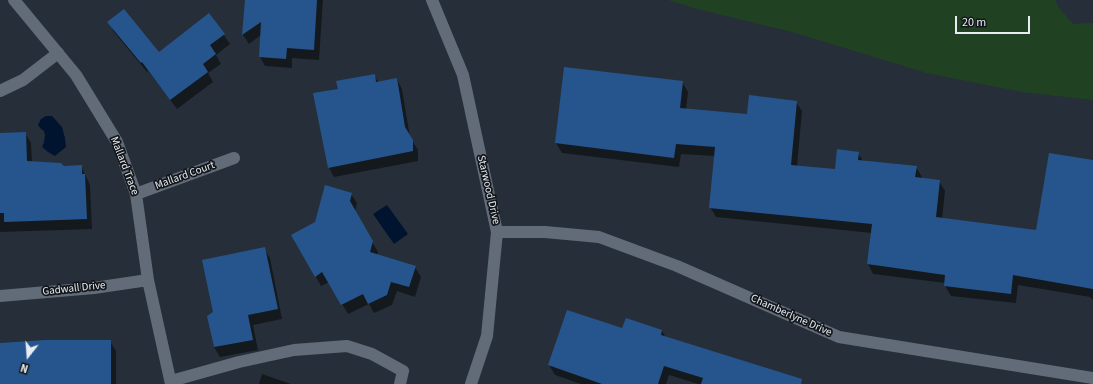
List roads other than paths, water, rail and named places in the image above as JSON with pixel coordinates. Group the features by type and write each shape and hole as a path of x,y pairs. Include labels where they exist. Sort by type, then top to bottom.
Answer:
{"street":[{"name":"Mallard Trace","path":"14,0 76,75 117,142 136,194 148,280 171,382"},
{"name":"Starwood Drive","path":"432,0 463,75 497,232 487,336 471,384"},
{"path":"0,91 23,80 58,53"},
{"name":"Mallard Court","path":"136,194 234,158"},
{"name":"Chamberlyne Drive","path":"497,232 545,232 599,237 677,266 838,337 1093,378"},
{"name":"Gadwall Drive","path":"0,296 94,288 148,280"},
{"path":"171,382 239,362 294,350 347,346 372,354 403,371 400,384"}],"water":[{"path":"46,116 52,116 62,127 65,138 66,147 55,156 42,147 45,135 44,131 38,125 41,119"},
{"path":"387,205 408,234 394,244 373,214"}]}
